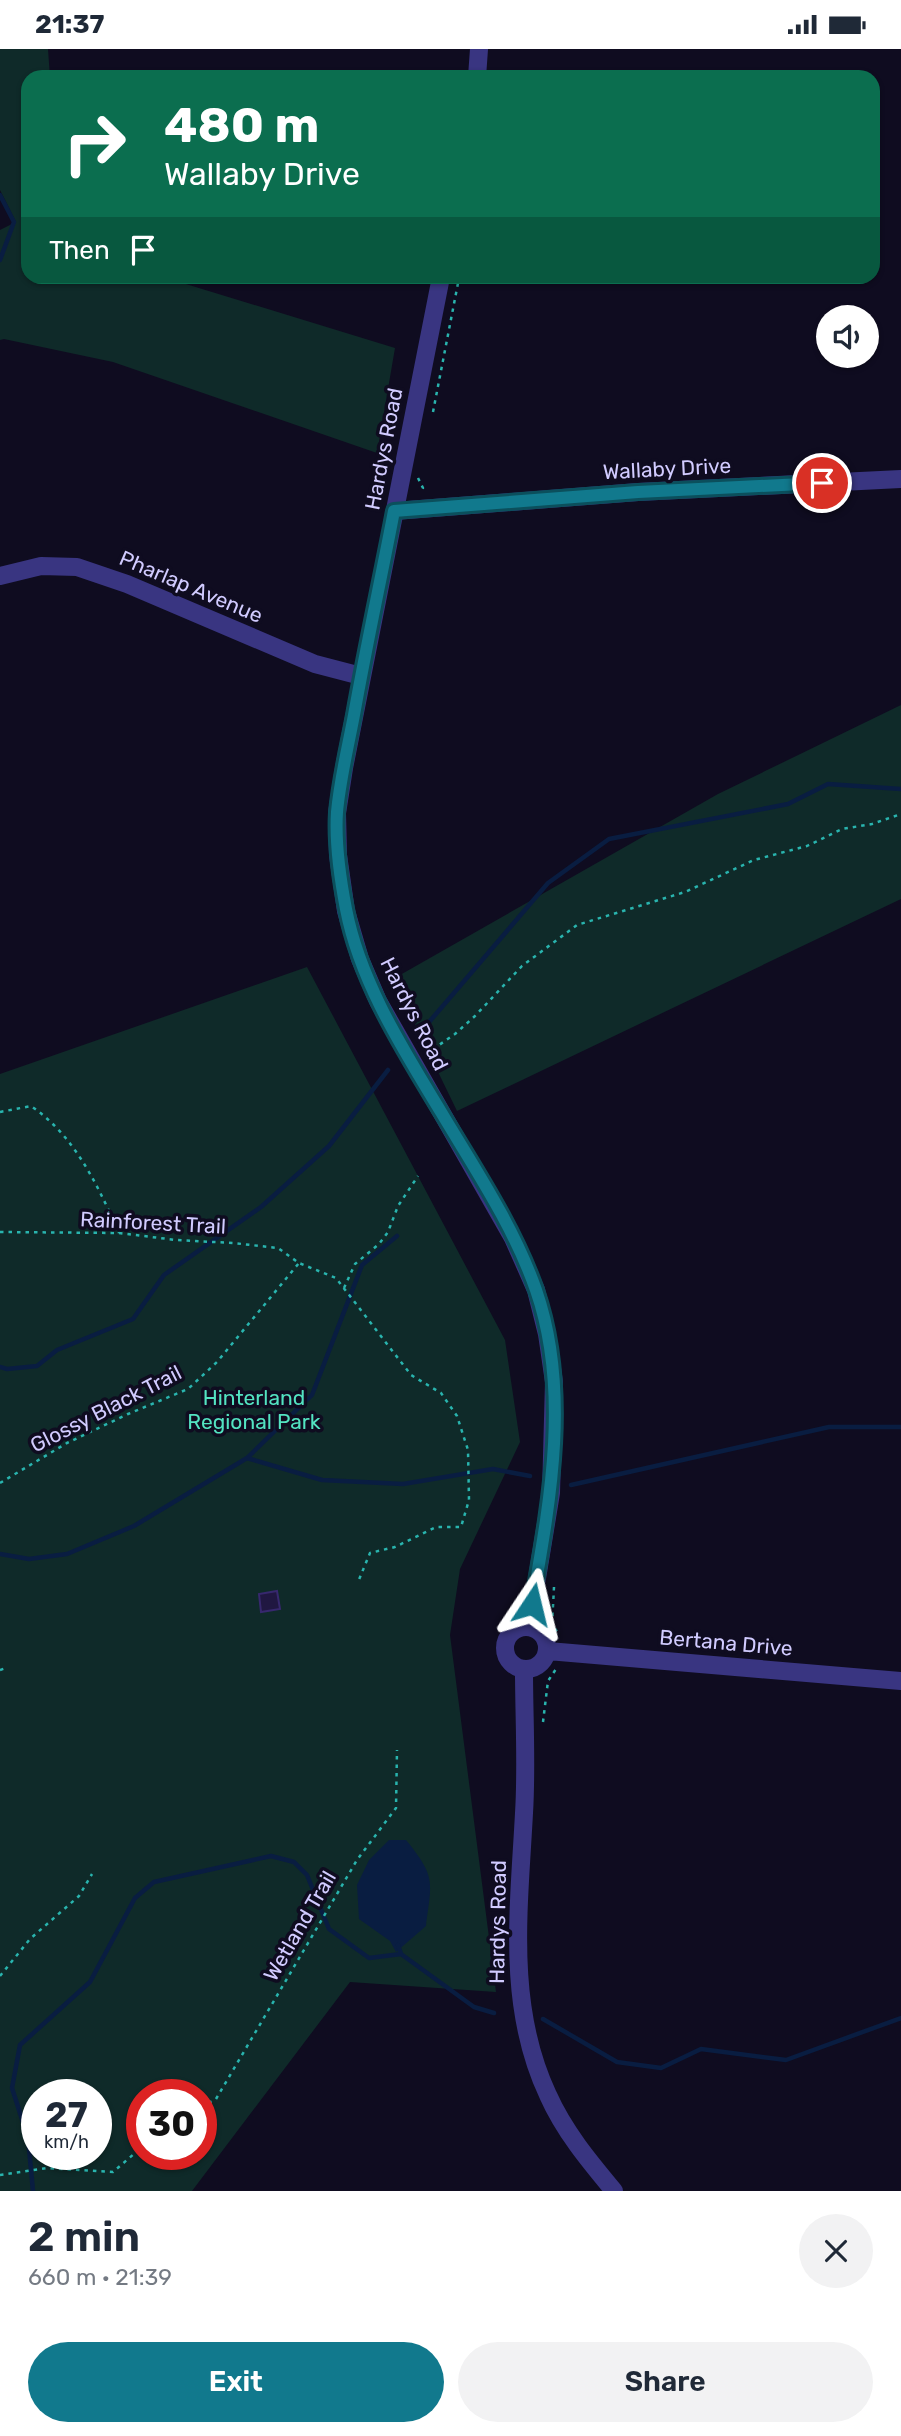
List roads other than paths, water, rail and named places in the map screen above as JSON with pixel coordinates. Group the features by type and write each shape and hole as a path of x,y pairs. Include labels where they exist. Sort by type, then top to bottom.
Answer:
{"street":[{"path":"478,70 479,49"},
{"name":"Hardys Road","path":"440,284 361,676 337,813 338,855 346,911 360,959 378,1001 513,1238 536,1290 547,1334 554,1382 551,1493 528,1627"},
{"name":"Wallaby Drive","path":"394,511 638,492 901,479"},
{"name":"Pharlap Avenue","path":"0,576 41,566 77,567 127,584 315,664 361,676"},
{"path":"528,1627 535,1628 545,1637 548,1651 540,1665 524,1670 510,1662 505,1647 512,1632 528,1627"},
{"name":"Bertana Drive","path":"548,1651 901,1681"},
{"name":"Hardys Road","path":"524,1670 525,1809 517,1934 524,2028 529,2049 548,2097 579,2149 614,2191"}],"water":[{"path":"389,1840 406,1840 423,1863 430,1880 426,1926 396,1952 390,1941 359,1919 357,1885 369,1860"}],"waterway":[{"path":"0,195 14,222 0,260"},
{"path":"418,1035 548,883 609,839 788,804 828,784 901,789"},
{"path":"0,1367 7,1369 37,1366 57,1350 133,1319 164,1275 261,1207 329,1146 388,1070"},
{"path":"0,1554 29,1559 67,1554 134,1526 247,1458 312,1395 362,1265 397,1236"},
{"path":"571,1485 829,1427 901,1427"},
{"path":"247,1458 322,1480 403,1484 493,1469 530,1476"},
{"path":"33,2191 28,2138 12,2088 20,2045 90,1982 135,1898 154,1882 271,1856 294,1862 307,1875 329,1929 369,1958 401,1954"},
{"path":"398,1945 401,1954 474,2007 494,2013"},
{"path":"543,2019 617,2062 661,2068 701,2049 786,2060 901,2018"}],"park label":[{"name":"Hinterland Regional Park","path":"254,1410"}]}
